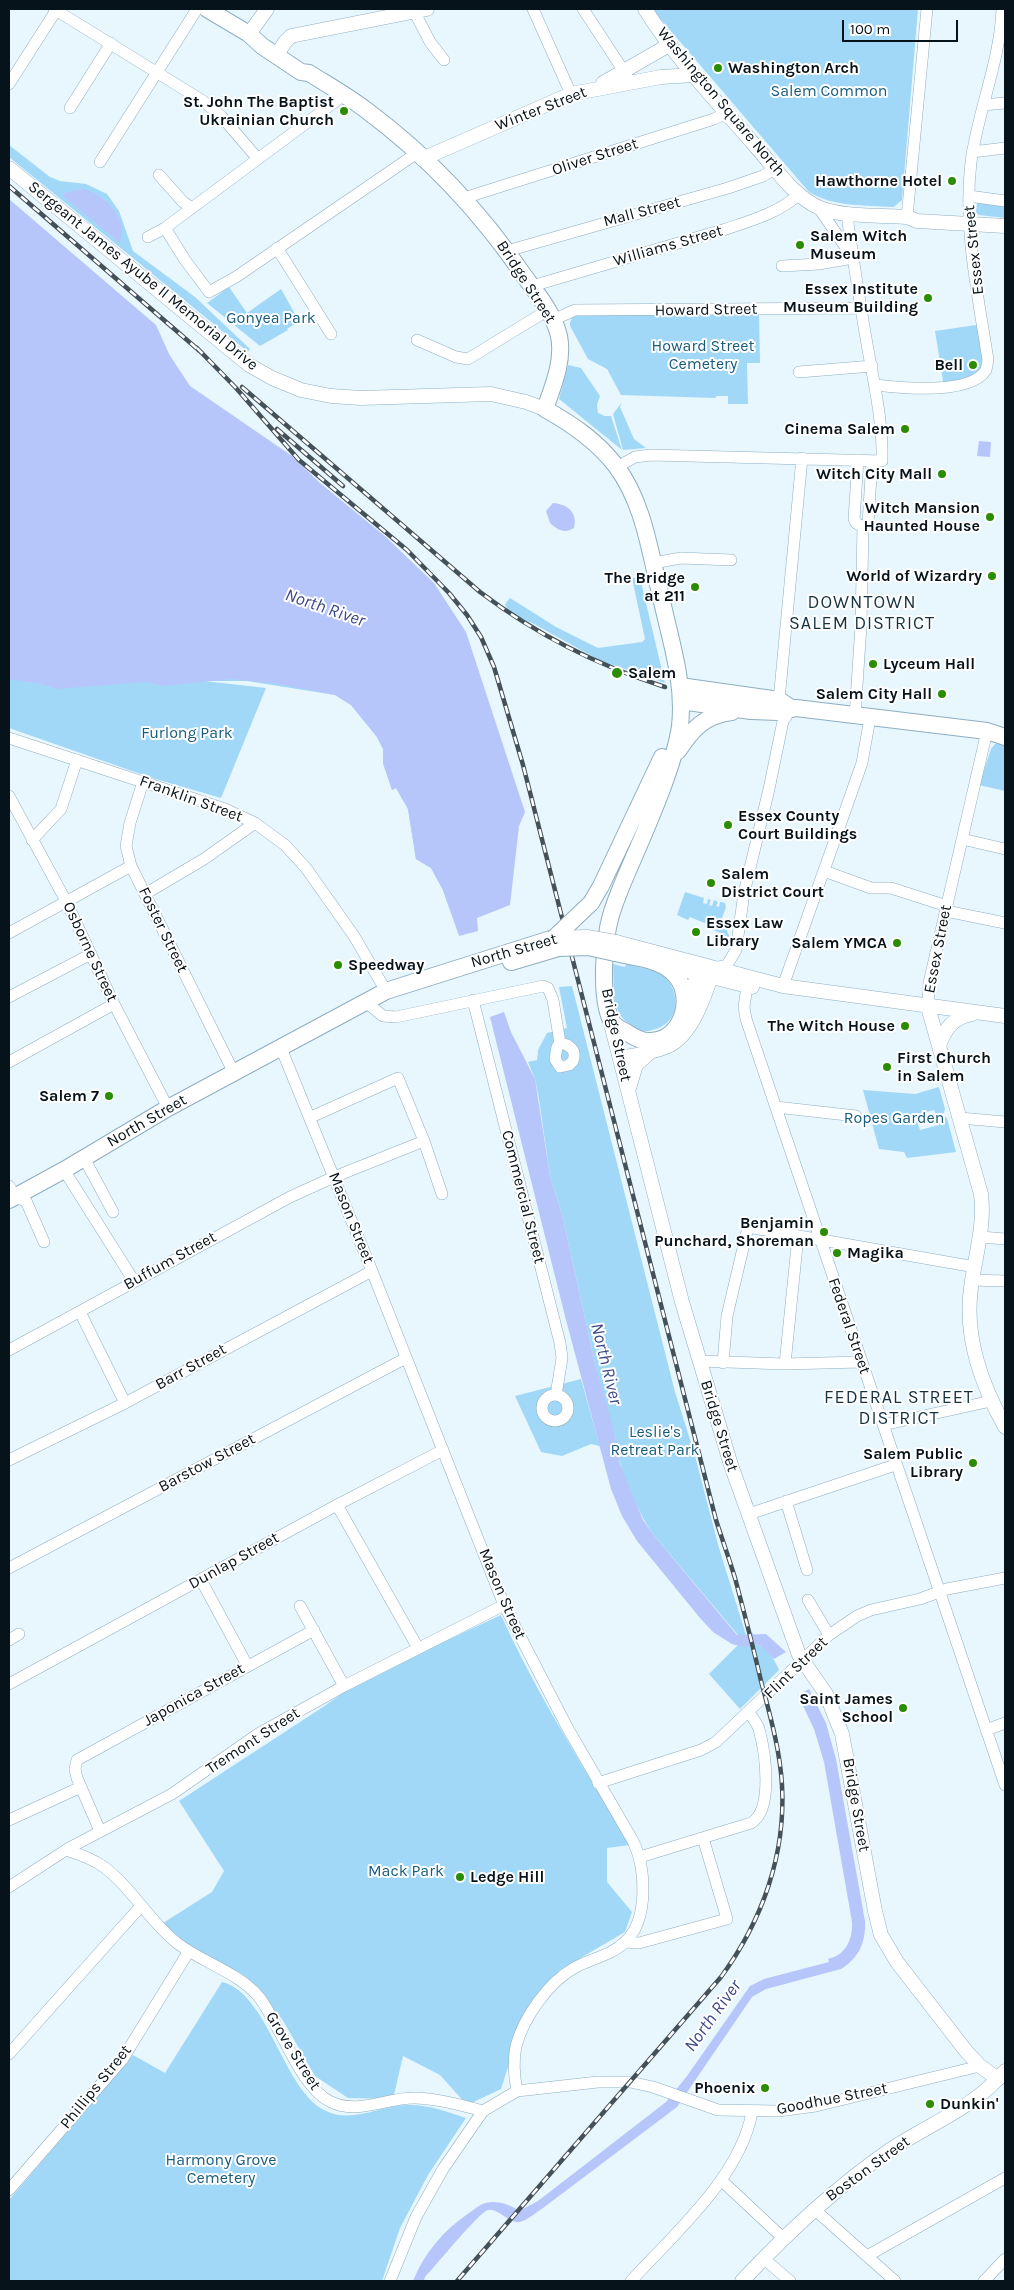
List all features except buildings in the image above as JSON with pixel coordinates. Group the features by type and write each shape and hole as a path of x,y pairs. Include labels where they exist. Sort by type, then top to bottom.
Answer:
{"highway":[{"name":"Bridge Street","path":"207,9 249,34 262,46 278,52 301,72 309,73 367,110 420,156 482,218 532,286 550,315 559,337 559,362 545,409 587,436 617,467 638,509 681,694 680,719 675,748 614,904 609,924 604,972 610,1020"},
{"path":"681,694 785,704 862,717 987,731 1005,737"},
{"path":"681,694 750,711"},
{"path":"666,773 683,743 702,721 725,713 750,711 778,712 785,704"},
{"path":"556,943 591,903 601,886 680,719"},
{"path":"987,731 1005,728"},
{"name":"North Street","path":"11,1195 64,1170 168,1108 281,1048 367,1003 389,995 556,943 588,947 615,947 661,964"},
{"path":"610,1020 650,1046 675,1029 685,1011 685,1000 680,982 671,970 661,964"}],"main road":[{"path":"249,34 267,9"},
{"name":"Washington Square North","path":"645,9 669,45 726,112 799,194 818,207"},
{"path":"278,52 291,36 418,10"},
{"path":"627,76 669,45"},
{"name":"Winter Street","path":"420,156 571,94 591,90 627,76 694,75"},
{"name":"Sergeant James Ayube II Memorial Drive","path":"9,168 249,365 272,378 301,390 331,396 362,398 492,394 526,402 545,409"},
{"path":"818,207 848,213 906,217 918,214 943,216 960,218 969,223 1005,226"},
{"name":"North Street","path":"615,947 747,982 1005,1016"},
{"name":"North Street","path":"661,964 706,971"},
{"path":"685,1011 706,971"},
{"path":"618,1053 650,1046 670,1045 680,1038 696,1012 706,971"},
{"name":"Essex Street","path":"928,1007 981,1194 983,1208 981,1237 973,1273 969,1304 974,1352 985,1388 1005,1427"},
{"path":"938,1046 948,1026 957,1018 979,1013"},
{"name":"Bridge Street","path":"610,1020 682,1302 728,1458 796,1646 826,1694 842,1734 875,1911 882,1935 900,1966 966,2052 980,2066 1003,2078"},
{"path":"628,1091 636,1065 650,1046"},
{"name":"Boston Street","path":"742,2281 814,2209 889,2151 969,2104 1003,2078"}],"street":[{"path":"9,84 56,9 212,108 258,159"},
{"path":"100,162 197,9"},
{"path":"533,9 571,94"},
{"path":"583,9 627,76"},
{"path":"906,217 927,9"},
{"path":"418,10 430,42 444,60"},
{"name":"Essex Street","path":"876,385 939,388 975,380 984,374 988,360 969,223 969,196 972,152 983,105 1000,64 1003,12"},
{"path":"70,108 110,43"},
{"path":"148,237 165,228 344,95"},
{"path":"983,105 1005,103"},
{"name":"Oliver Street","path":"464,198 714,119 726,112"},
{"path":"972,152 1005,148"},
{"path":"165,228 185,260 209,292 420,156"},
{"name":"Mall Street","path":"507,251 735,186 763,176 776,168"},
{"path":"159,175 183,202 192,208"},
{"name":"Williams Street","path":"532,286 726,230 793,200 799,194"},
{"path":"969,196 1005,201"},
{"path":"818,207 853,258"},
{"path":"848,213 853,258 876,385 883,436 877,461 868,524 863,527"},
{"path":"277,248 331,334"},
{"path":"782,266 819,264 853,258"},
{"name":"Howard Street","path":"417,340 456,357 468,359 550,315 575,310 861,308"},
{"path":"799,372 872,366"},
{"path":"617,467 635,457 651,455 877,461"},
{"path":"706,971 727,965 736,950 744,893 769,789 782,721 785,704 802,458"},
{"path":"858,460 854,519 856,523 863,527"},
{"path":"783,986 862,763 861,625 863,527"},
{"path":"652,563 680,558 731,560"},
{"name":"Essex Street","path":"928,1007 929,983 987,731"},
{"name":"Franklin Street","path":"9,738 225,808 255,823 285,845 306,868 354,936 389,995"},
{"path":"32,840 52,821 61,809 77,760"},
{"name":"Foster Street","path":"143,782 130,824 126,846 131,866 234,1073"},
{"name":"Osborne Street","path":"9,796 66,901 114,1004 168,1108"},
{"path":"145,894 204,859 255,823"},
{"path":"962,839 1005,849"},
{"path":"9,933 131,866"},
{"path":"824,871 871,888 891,888 946,909 1005,923"},
{"path":"9,997 91,954"},
{"name":"Federal Street","path":"747,982 744,1008 746,1019 895,1465 1005,1785"},
{"path":"367,1003 378,1013 389,1017 537,986 548,988 554,1000 560,1042"},
{"name":"Commercial Street","path":"474,1000 560,1343 562,1358 556,1395"},
{"path":"9,1062 114,1004"},
{"name":"Mason Street","path":"281,1048 311,1117 504,1605 598,1783 633,1841 640,1857 643,1888 640,1911 634,1928 625,1942"},
{"path":"311,1117 398,1078 424,1141 442,1194"},
{"path":"776,1107 856,1116"},
{"path":"960,1118 1005,1122"},
{"name":"Buffum Street","path":"9,1350 290,1196 424,1141"},
{"path":"84,1158 114,1212"},
{"path":"64,1170 134,1281"},
{"path":"11,1195 26,1201 44,1242"},
{"path":"723,1363 727,1316 748,1227 820,1240 1005,1281"},
{"path":"785,1364 798,1236"},
{"path":"981,1237 1005,1239"},
{"name":"Barr Street","path":"9,1460 125,1403 372,1271"},
{"path":"80,1312 125,1403"},
{"name":"Barstow Street","path":"9,1568 406,1358"},
{"path":"699,1361 785,1364 861,1362"},
{"path":"883,1425 991,1401"},
{"name":"Dunlap Street","path":"9,1684 337,1505 443,1450"},
{"path":"749,1514 895,1465"},
{"path":"786,1502 807,1570"},
{"path":"337,1505 418,1648"},
{"name":"Flint Street","path":"598,1783 708,1747 724,1736 829,1635 864,1612 911,1602 939,1592 1005,1578"},
{"path":"200,1580 247,1665"},
{"path":"808,1600 829,1635"},
{"name":"Tremont Street","path":"9,1887 66,1850 172,1794 258,1734 344,1686 504,1605"},
{"path":"300,1606 344,1686"},
{"name":"Japonica Street","path":"81,1787 76,1778 75,1762 247,1665 314,1630"},
{"path":"9,1640 19,1634"},
{"name":"Dunlap Street","path":"9,1674 27,1674"},
{"path":"640,1857 756,1821 762,1812 766,1778 765,1762 759,1729 749,1712"},
{"path":"986,1730 1005,1723"},
{"path":"9,1820 81,1787 100,1831"},
{"path":"390,2281 402,2247 443,2169 483,2111 517,2091 514,2075 516,2046 523,2028 555,1982 568,1972 625,1942 639,1943 727,1919 703,1838"},
{"name":"Grove Street","path":"66,1850 105,1868 172,1939 228,1973 254,1993 265,2007 320,2096 330,2102 346,2107 360,2107 416,2098 438,2100 483,2111"},
{"path":"9,2054 141,1906"},
{"name":"Phillips Street","path":"9,2190 122,2060 189,1951"},
{"name":"Goodhue Street","path":"517,2091 540,2087 620,2081 641,2084 718,2110 778,2111 816,2106 980,2066"},
{"path":"632,2281 721,2180 742,2148 752,2112"},
{"path":"721,2180 783,2238"},
{"path":"866,2256 1004,2183"},
{"path":"814,2209 895,2281"},
{"path":"763,2258 790,2281"},
{"path":"984,2281 1005,2259"}],"green space":[{"name":"Salem Common","path":"652,9 918,9 902,200 894,207 861,205 839,203 818,197 809,192"},
{"path":"9,145 50,177 60,181 86,184 107,194 119,211 133,251 195,297 250,349 248,352 9,157"},
{"path":"977,202 1005,204 1005,218 979,215 976,213"},
{"name":"Gonyea Park","path":"229,287 247,313 281,289 299,321 288,330 260,346 207,303"},
{"name":"Howard Street Cemetery","path":"578,314 759,314 760,363 747,363 748,404 728,404 728,396 717,396 715,398 621,395 607,369 588,359 570,326 572,318"},
{"path":"983,324 986,370 944,387 935,331"},
{"path":"568,365 581,368 600,396 597,405 598,413 611,416 622,450 559,399"},
{"name":"Furlong Park","path":"9,397 378,662 451,914 443,890 431,868 416,859 408,809 396,788 392,790 383,763 383,749 377,737 351,705 335,695 247,681 204,681 266,688 221,798 152,778 9,728"},
{"path":"622,402 620,407 634,439 646,448 623,450 613,414"},
{"path":"632,578 640,578 665,683 599,660 534,624 510,614 505,604 510,598 556,627 598,648 642,642 645,639"},
{"path":"995,744 1005,744 1005,791 979,785 991,749"},
{"path":"685,892 704,898 703,903 707,904 708,899 711,900 709,905 712,906 714,900 718,902 716,906 719,907 720,902 725,903 726,907 722,918 730,938 714,930 714,927 690,917 688,920 677,915"},
{"path":"613,964 625,967 626,964 661,974 671,985 674,992 675,1007 670,1020 660,1028 645,1032 625,1021 616,1006"},
{"name":"Leslie's Retreat Park","path":"572,986 675,1392 694,1452 719,1548 746,1635 753,1633 756,1644 767,1651 779,1670 740,1709 709,1674 739,1644 738,1635 652,1533 631,1493 617,1450 591,1444 562,1456 541,1452 515,1396 581,1379 598,1440 616,1445 595,1363 562,1214 550,1176 539,1099 535,1079 528,1062 537,1060 538,1050 547,1033 567,1028 559,987"},
{"name":"Ropes Garden","path":"939,1087 945,1109 944,1113 936,1115 934,1110 916,1118 920,1130 939,1125 937,1118 944,1116 947,1118 956,1152 907,1158 904,1152 879,1149 863,1090 915,1094"},
{"name":"Mack Park","path":"501,1615 546,1703 630,1845 607,1848 607,1882 632,1912 625,1932 560,1970 522,2023 501,2089 467,2105 440,2075 403,2056 393,2099 348,2098 315,2076 282,2019 251,1986 195,1954 163,1923 212,1892 224,1871 179,1801 360,1681"},
{"name":"Harmony Grove Cemetery","path":"222,1982 238,1990 252,2004 264,2022 297,2083 310,2099 324,2110 335,2114 356,2115 399,2106 417,2105 438,2109 466,2118 428,2175 400,2228 382,2281 9,2281 9,2200 133,2055 165,2073"}],"water":[{"path":"83,189 99,196 113,209 121,225 120,243 64,197 64,193"},
{"name":"North River","path":"9,199 156,325 169,354 190,386 292,456 320,483 386,537 434,583 466,632 525,812 519,826 510,905 477,918 478,931 459,936 443,890 431,868 416,859 408,809 396,788 392,790 383,763 383,749 377,737 351,705 335,695 278,684 232,679 163,686 147,682 56,689 42,684 9,679"},
{"path":"979,441 991,442 990,457 977,456"},
{"path":"553,503 563,505 571,510 575,518 574,528 567,531 561,530 550,523 546,511"},
{"path":"504,1012 511,1032 535,1079 550,1176 562,1214 595,1363 612,1423 620,1464 643,1520 737,1635 766,1634 786,1652 774,1659 761,1646 756,1644 743,1647 732,1644 713,1632 637,1541 622,1516 611,1489 566,1320 490,1017"},
{"path":"809,1689 826,1723 836,1759 865,1921 863,1943 857,1955 841,1969 766,1989 752,1997 677,2107 525,2220 519,2222 511,2221 492,2210 483,2213 425,2277 424,2281 413,2281 423,2261 436,2243 451,2227 477,2207 495,2202 508,2205 519,2211 538,2201 666,2102 687,2076 750,1986 764,1979 829,1962 828,1959 844,1950 850,1940 852,1922 824,1762 814,1729 798,1695"}],"railway":[{"path":"9,186 202,353"},
{"path":"197,348 236,388 299,460 407,550 449,593 467,615 481,637 494,667 523,765 716,1520 745,1616 779,1759 782,1811 780,1837 775,1862 759,1910 736,1956 721,1977 457,2281"},
{"path":"242,387 501,608 545,635 591,659 665,687"},
{"path":"277,429 343,486"}],"place":[{"name":"Washington Arch","path":"718,68"},
{"name":"St. John The Baptist Ukrainian Church","path":"344,111"},
{"name":"Hawthorne Hotel","path":"952,181"},
{"name":"Salem Witch Museum","path":"800,245"},
{"name":"Essex Institute Museum Building","path":"928,298"},
{"name":"Bell","path":"973,365"},
{"name":"Cinema Salem","path":"905,429"},
{"name":"Witch City Mall","path":"942,474"},
{"name":"Witch Mansion Haunted House","path":"990,517"},
{"name":"World of Wizardry","path":"992,576"},
{"name":"The Bridge at 211","path":"695,587"},
{"name":"Lyceum Hall","path":"873,664"},
{"name":"Salem","path":"617,673"},
{"name":"Salem City Hall","path":"942,694"},
{"name":"Essex County Court Buildings","path":"728,825"},
{"name":"Salem District Court","path":"711,883"},
{"name":"Essex Law Library","path":"696,932"},
{"name":"Salem YMCA","path":"897,943"},
{"name":"Speedway","path":"338,965"},
{"name":"The Witch House","path":"905,1026"},
{"name":"First Church in Salem","path":"887,1067"},
{"name":"Salem 7","path":"109,1096"},
{"name":"Benjamin Punchard, Shoreman","path":"824,1232"},
{"name":"Magika","path":"837,1253"},
{"name":"Salem Public Library","path":"973,1463"},
{"name":"Saint James School","path":"903,1708"},
{"name":"Ledge Hill","path":"460,1877"},
{"name":"Phoenix","path":"765,2088"},
{"name":"Dunkin'","path":"930,2104"}],"district":[{"name":"DOWNTOWN SALEM DISTRICT","path":"862,613"},
{"name":"FEDERAL STREET DISTRICT","path":"899,1408"}]}
